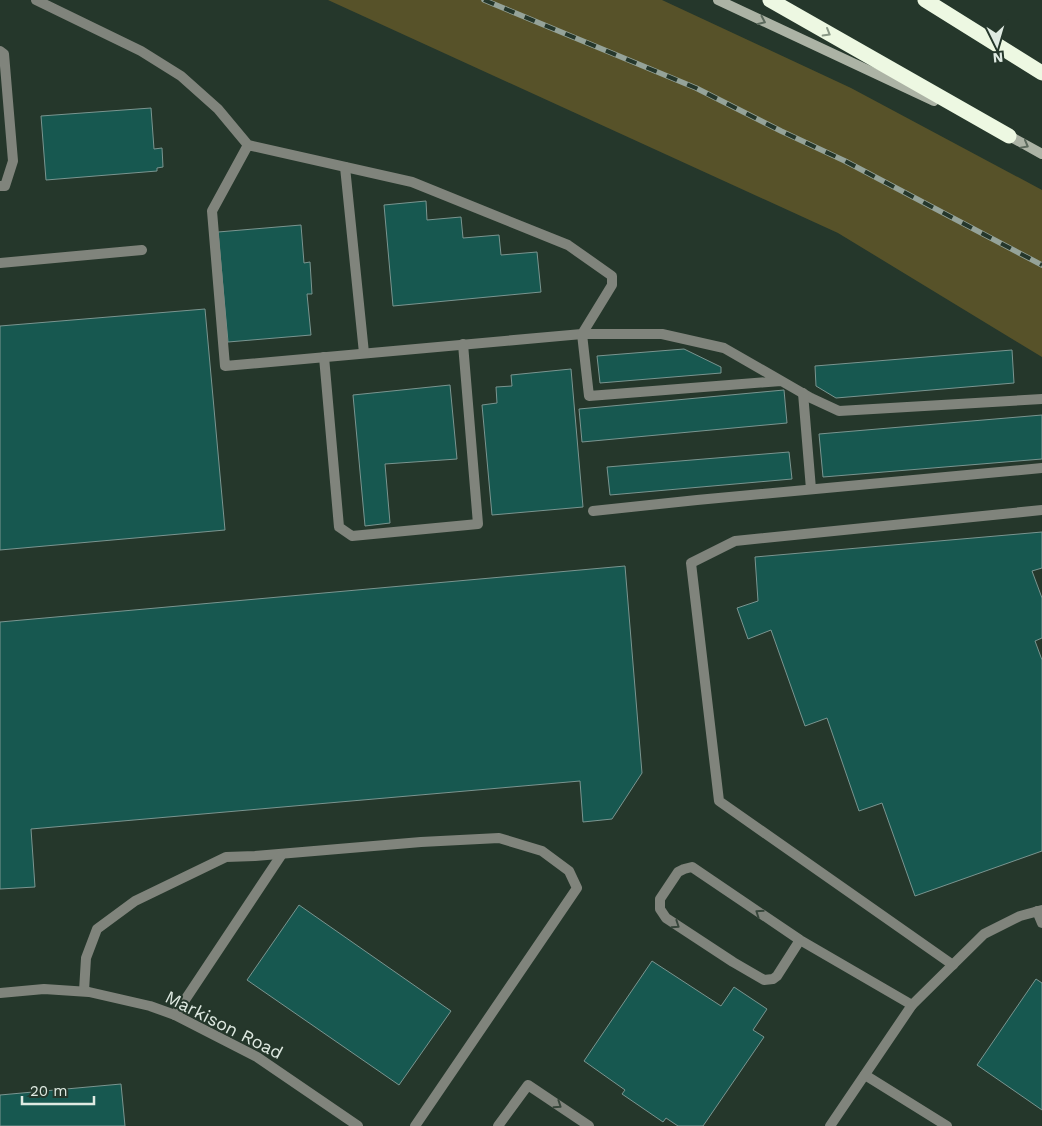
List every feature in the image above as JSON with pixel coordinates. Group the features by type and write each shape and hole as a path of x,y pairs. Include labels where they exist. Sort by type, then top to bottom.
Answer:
{"highway":[{"path":"770,0 1009,136"},
{"path":"925,0 1042,73"}],"main road":[{"path":"718,0 1009,136 1042,154"}],"street":[{"path":"36,0 141,51 181,76 218,109 248,145 412,182 568,245 612,276 612,285 582,334 589,396 781,381"},
{"path":"0,51 4,54 13,161 5,186 0,186"},
{"path":"248,145 212,211 225,366 582,334 662,334 724,348 781,381 839,411 1042,399"},
{"path":"345,167 364,353"},
{"path":"0,263 142,250"},
{"path":"324,357 339,527 352,536 478,524 464,344"},
{"path":"803,393 811,489"},
{"path":"593,511 1042,468"},
{"path":"953,964 719,801 691,563 734,541 1042,510"},
{"path":"84,991 86,958 97,929 134,900 226,857 499,838 542,851 569,871 577,888 414,1126"},
{"path":"175,1015 282,854"},
{"path":"800,940 777,976 773,979 764,980 666,918 660,909 660,899 678,872 692,867 800,940 912,1004"},
{"path":"830,1126 912,1004 984,934 1020,916 1040,910 1042,923"},
{"name":"Markison Road","path":"0,993 44,989 84,991 150,1006 175,1015 257,1057 345,1122 358,1126"},
{"path":"865,1075 947,1126"},
{"path":"501,1125 528,1085 589,1126"}],"shaded area":[{"path":"328,0 662,0 851,88 1042,190 1042,357 838,233"}],"building":[{"path":"151,108 154,149 162,148 163,167 157,168 157,171 46,180 41,116"},
{"path":"426,201 427,220 461,217 463,238 499,235 501,255 537,252 541,292 393,306 384,205"},
{"path":"301,225 304,263 310,262 312,294 307,294 311,335 228,342 218,232"},
{"path":"205,309 225,530 0,550 0,326"},
{"path":"684,349 721,367 721,373 600,383 597,356"},
{"path":"1012,350 1014,383 836,398 816,386 815,366"},
{"path":"571,369 583,507 492,515 482,405 497,403 496,387 512,386 511,375"},
{"path":"450,385 457,459 385,464 390,523 365,526 353,395"},
{"path":"784,390 787,423 582,442 579,409"},
{"path":"1042,415 1042,459 823,477 819,434"},
{"path":"789,452 792,479 610,495 607,467"},
{"path":"1042,532 1042,568 1032,571 1042,598 1042,638 1035,641 1042,660 1042,851 915,896 882,803 859,811 827,718 805,726 771,630 748,639 737,608 758,601 755,557"},
{"path":"625,566 642,773 612,819 583,822 580,781 31,829 35,887 0,889 0,622"},
{"path":"299,905 451,1011 399,1085 247,980"},
{"path":"652,961 721,1006 734,987 767,1009 753,1030 764,1037 703,1126 678,1126 666,1118 663,1122 622,1094 625,1090 584,1061"},
{"path":"1036,979 1042,983 1042,1110 977,1065"},
{"path":"121,1084 125,1126 0,1126 0,1095"}],"railway":[{"path":"484,0 696,88 845,161 1042,265"}]}
